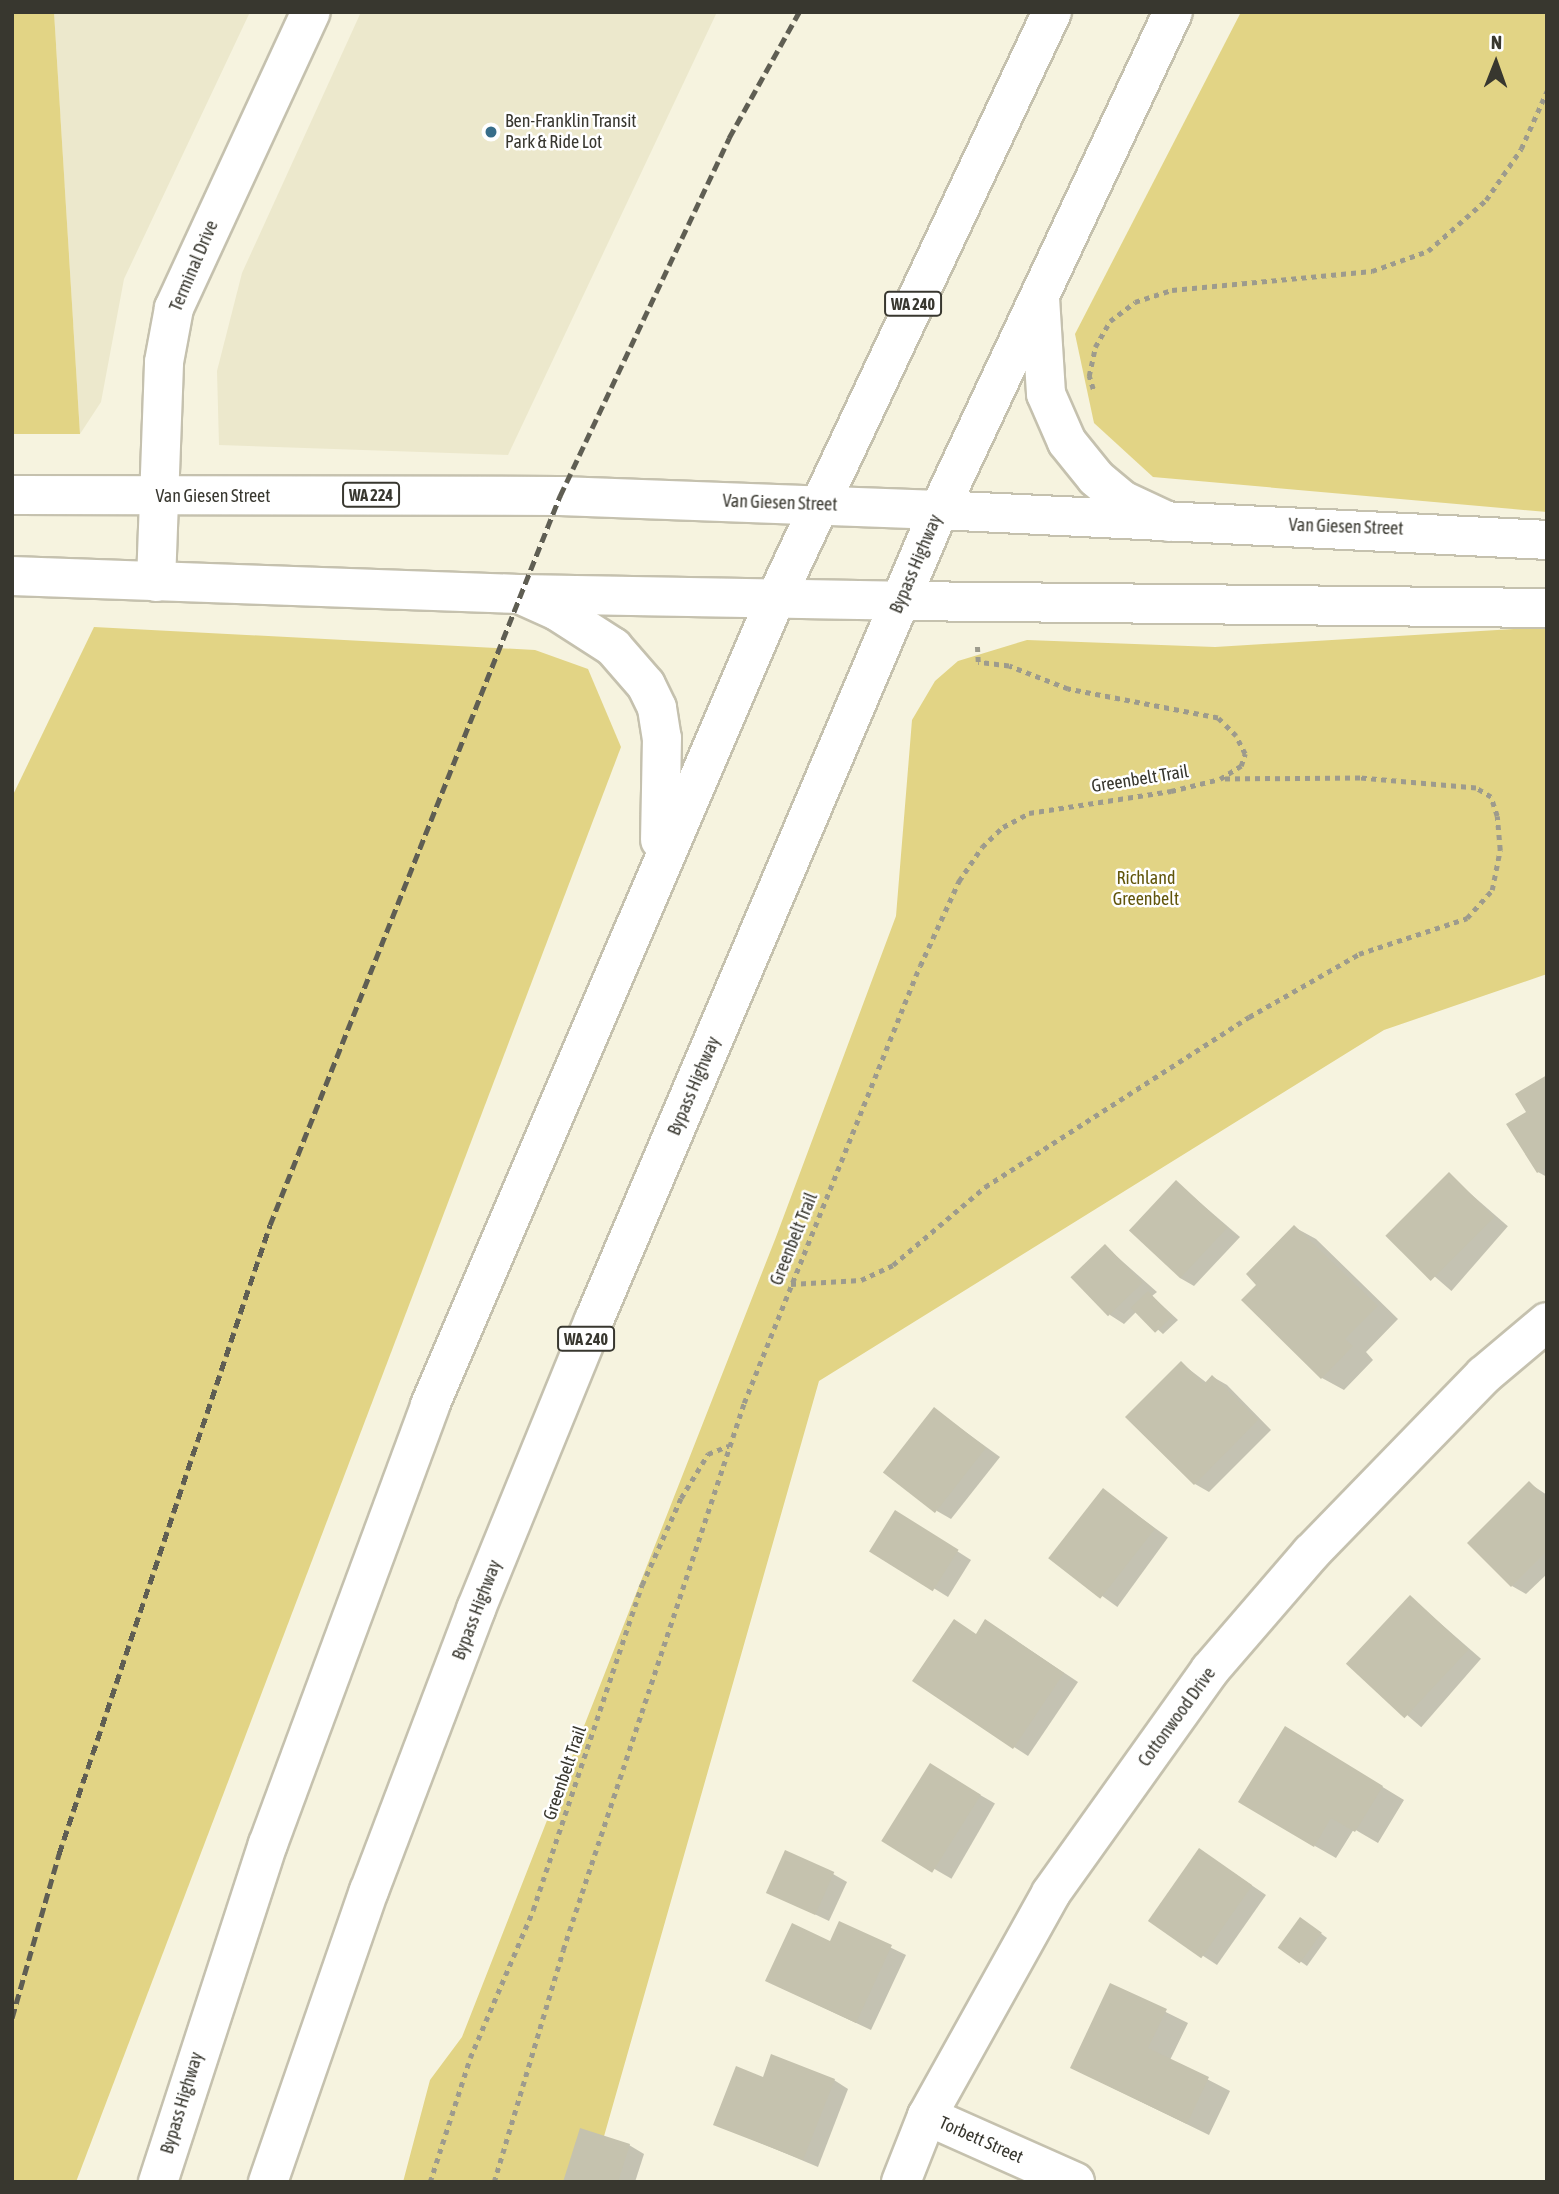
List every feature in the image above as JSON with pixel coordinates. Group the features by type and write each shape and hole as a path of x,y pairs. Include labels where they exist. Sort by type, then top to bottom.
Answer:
{"main road":[{"name":"Terminal Drive","path":"156,582 164,362 174,308 311,12"},
{"name":"Bypass Highway","path":"158,2182 264,1857 401,1480 656,869 776,598 1052,12"},
{"name":"Bypass Highway","path":"268,2182 360,1916 476,1609 594,1320 939,510 1040,287 1173,12"},
{"path":"1040,287 1046,394 1061,432 1096,478 1122,500 1169,522"},
{"name":"Van Giesen Street","path":"12,495 559,496 939,510 1547,540"},
{"path":"12,576 519,594 1547,608"},
{"path":"519,594 557,611 613,648 646,685 657,708 662,738 664,788 656,869"},
{"name":"Cottonwood Drive","path":"901,2182 927,2116 1051,1893 1210,1670 1320,1544 1484,1375 1547,1322"},
{"name":"Torbett Street","path":"927,2116 1074,2182"}],"path":[{"path":"1097,402 1089,376 1095,347 1110,321 1135,302 1172,290 1372,271 1428,251 1486,200 1521,149 1547,91"},
{"path":"978,662 1009,666 1068,689 1218,718 1236,736 1245,754 1241,766 1220,779"},
{"name":"Greenbelt Trail","path":"430,2182 470,2058 533,1910 642,1585 681,1498 708,1454 729,1446 792,1284 920,966 959,881 982,847 1003,827 1029,813 1220,779 1360,778 1476,788 1491,797 1497,816 1500,850 1492,890 1468,918 1359,954 1239,1023 985,1187 893,1265 861,1280 792,1284"},
{"path":"494,2182 563,1950 729,1446"}],"shaded area":[{"path":"54,12 250,12 124,279 101,402 80,434"},
{"name":"Ben-Franklin Transit Park & Ride Lot","path":"361,12 717,12 508,455 219,445 217,371 242,273"}],"green space":[{"path":"12,12 54,12 80,434 12,434"},
{"path":"1241,12 1547,12 1547,512 1153,477 1094,423 1075,334"},
{"path":"94,627 535,650 588,669 621,747 76,2182 12,2182 12,797"},
{"name":"Richland Greenbelt","path":"1547,627 1547,974 1384,1030 819,1381 591,2182 403,2182 430,2080 462,2037 776,1237 896,916 912,720 935,681 958,661 1027,640 1215,647"}],"building":[{"path":"1547,1075 1547,1167 1537,1173 1506,1124 1526,1112 1515,1094"},
{"path":"1449,1172 1494,1217 1431,1281 1385,1236"},
{"path":"1176,1180 1227,1228 1180,1278 1129,1230"},
{"path":"1294,1225 1378,1306 1345,1339 1353,1346 1321,1379 1241,1300 1256,1285 1246,1274"},
{"path":"1105,1244 1143,1283 1108,1316 1070,1277"},
{"path":"1148,1291 1172,1316 1155,1333 1131,1308"},
{"path":"1181,1361 1204,1384 1212,1375 1258,1420 1194,1485 1125,1417"},
{"path":"934,1407 986,1448 935,1513 883,1472"},
{"path":"1529,1481 1547,1499 1547,1551 1511,1587 1467,1543"},
{"path":"1103,1488 1155,1529 1100,1599 1048,1558"},
{"path":"895,1510 959,1550 933,1591 869,1552"},
{"path":"1410,1595 1469,1650 1404,1718 1346,1664"},
{"path":"954,1619 976,1634 985,1619 1064,1673 1013,1749 912,1681"},
{"path":"1285,1726 1383,1786 1355,1832 1331,1818 1314,1847 1238,1802"},
{"path":"930,1763 981,1795 932,1873 881,1841"},
{"path":"1199,1848 1252,1885 1201,1958 1148,1921"},
{"path":"785,1850 834,1872 815,1915 766,1893"},
{"path":"1300,1917 1322,1933 1300,1964 1278,1948"},
{"path":"839,1921 892,1945 856,2023 765,1981 792,1923 830,1941"},
{"path":"1110,1983 1167,2009 1148,2048 1209,2077 1187,2124 1070,2068"},
{"path":"771,2054 835,2079 803,2160 713,2125 736,2066 763,2077"},
{"path":"580,2128 630,2144 618,2182 563,2182"}],"railway":[{"path":"12,2018 59,1854 270,1225 560,496 729,138 799,12"}],"place":[{"name":"Ben-Franklin Transit Park & Ride Lot","path":"491,132"}]}
